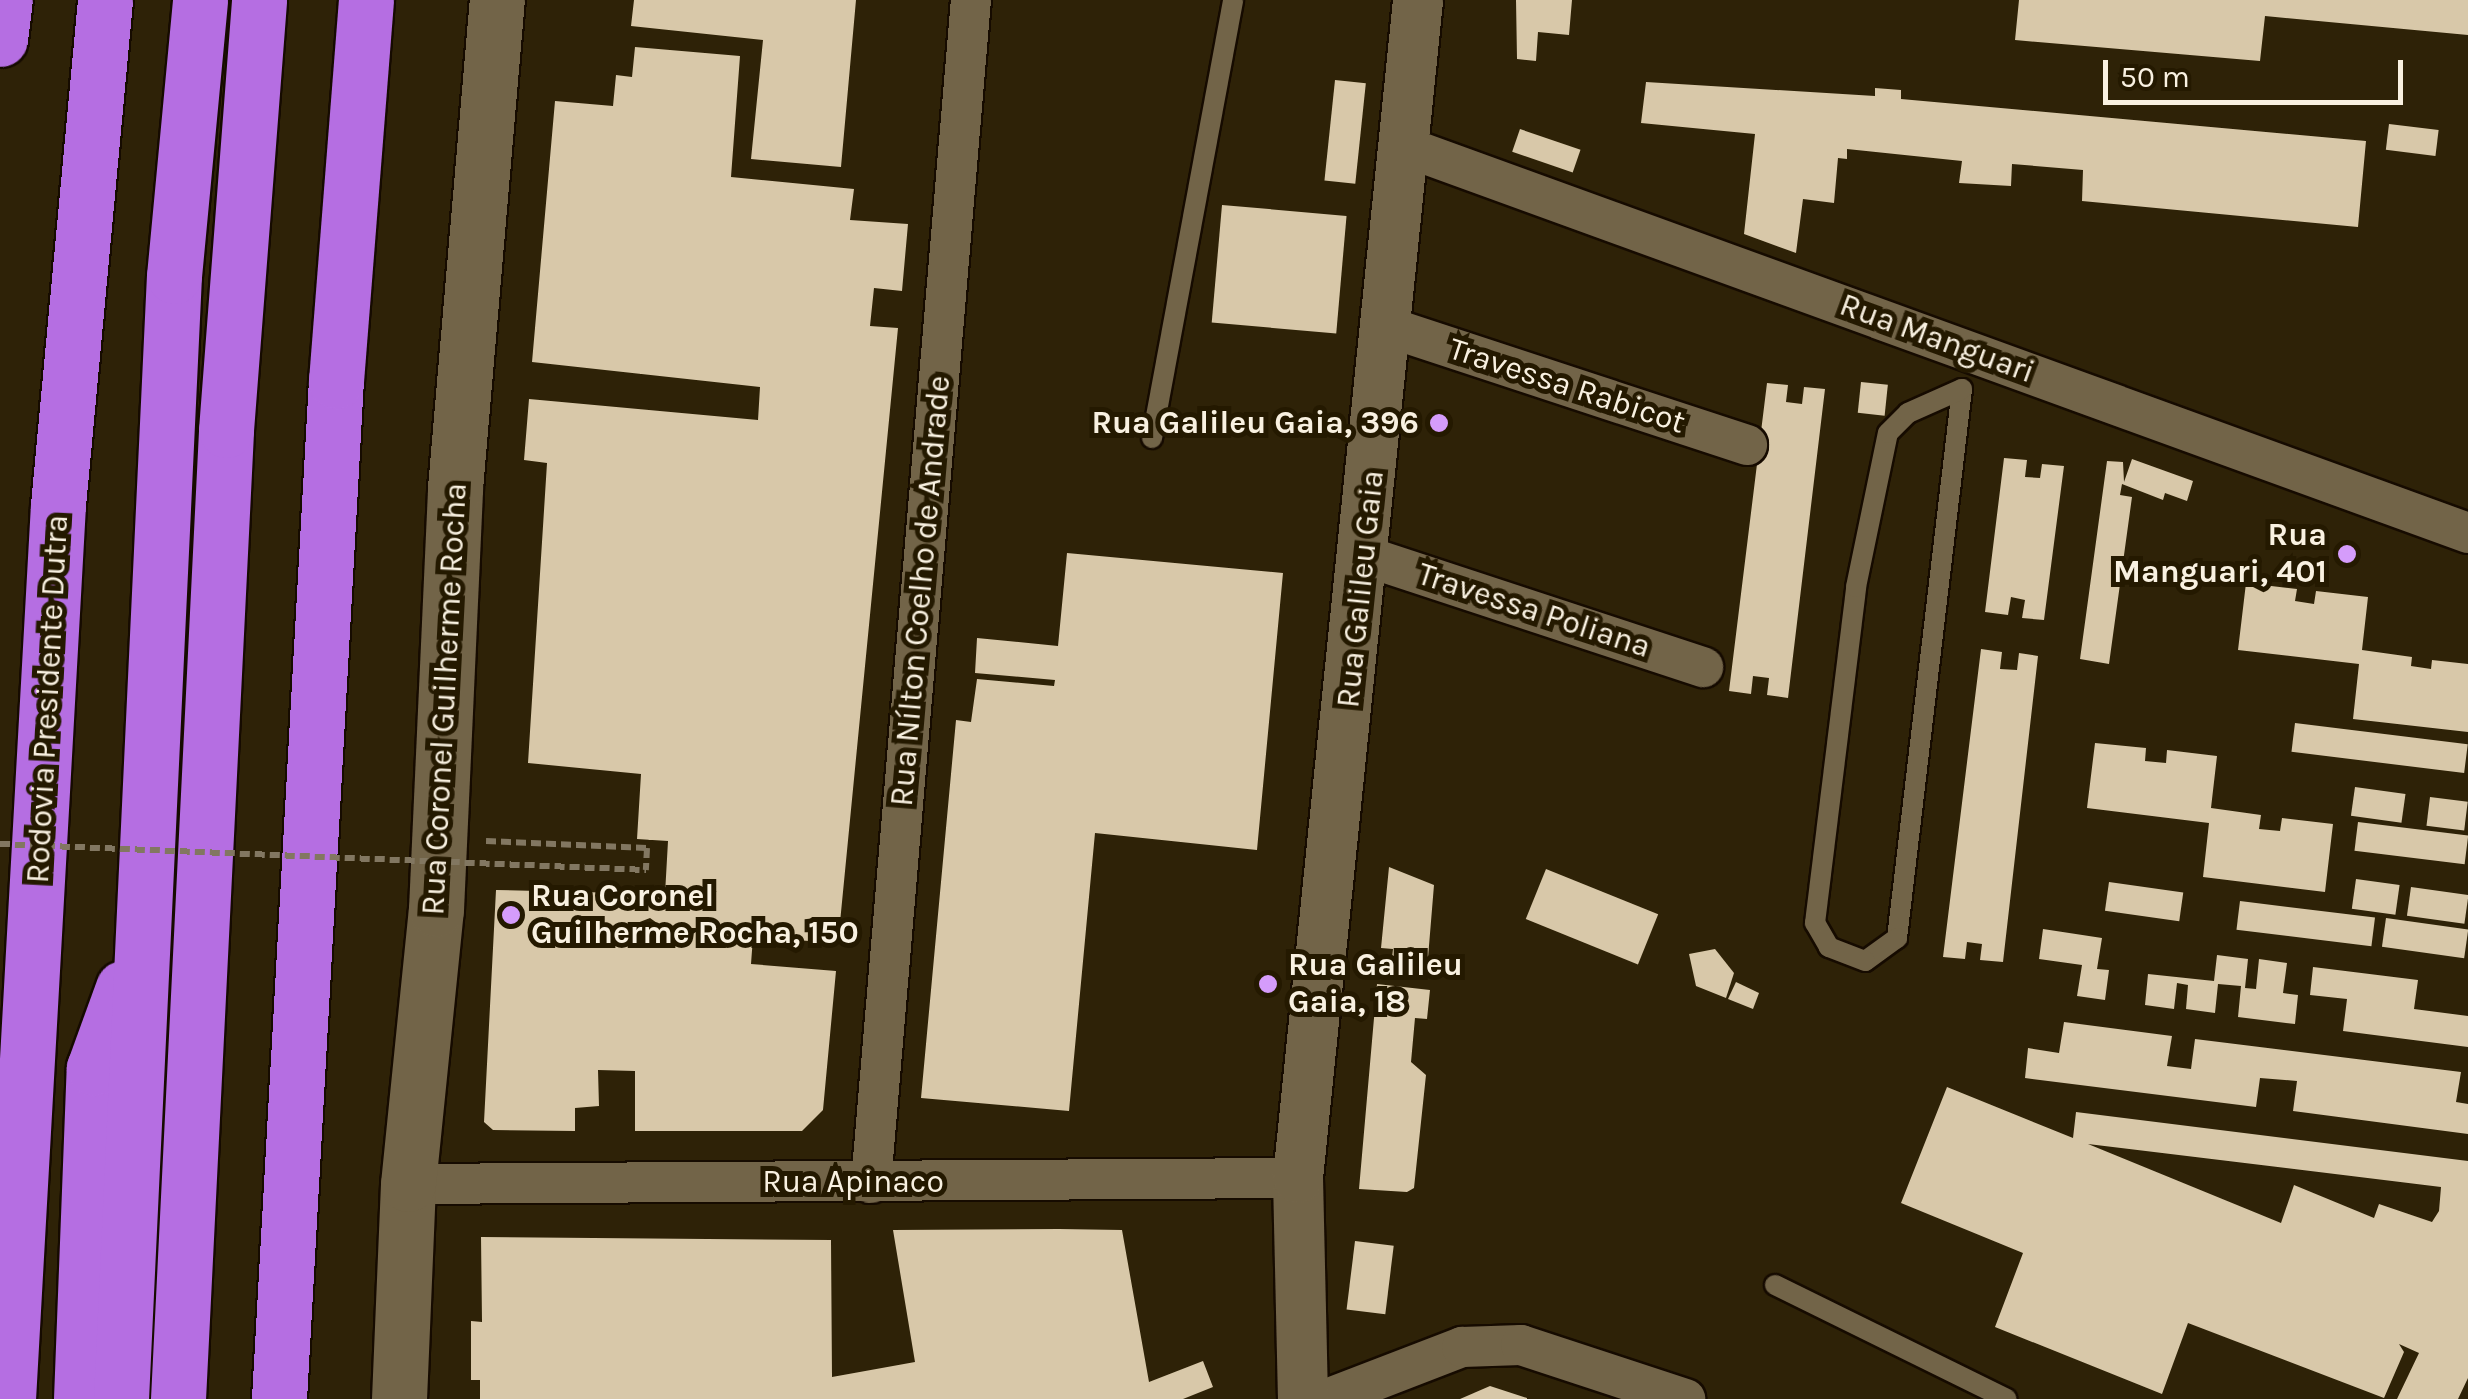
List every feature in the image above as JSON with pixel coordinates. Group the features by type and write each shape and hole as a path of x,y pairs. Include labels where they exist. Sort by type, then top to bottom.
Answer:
{"highway":[{"path":"0,39 5,0"},
{"name":"Rodovia Presidente Dutra","path":"8,1399 58,505 104,0"},
{"path":"122,1399 174,276 200,0"},
{"path":"178,1399 226,430 259,0"},
{"path":"279,1399 334,400 366,0"},
{"path":"80,1399 94,1068 141,938"},
{"path":"288,1280 304,1399"}],"main road":[{"name":"Rua Coronel Guilherme Rocha","path":"399,1399 408,1184 436,909 455,488 497,0"}],"street":[{"name":"Rua Nílton Coelho de Andrade","path":"871,1182 971,0"},
{"name":"Rua Galileu Gaia","path":"1303,1399 1298,1178 1365,556 1418,0"},
{"name":"Rua Manguari","path":"1406,147 2468,533"},
{"name":"Travessa Rabicot","path":"1388,327 1747,445"},
{"name":"Travessa Poliana","path":"1365,556 1702,668"},
{"name":"Rua Apinaco","path":"408,1184 1298,1178"},
{"path":"1326,1399 1462,1346 1522,1344 1684,1399"}],"lane":[{"path":"1152,438 1233,0"},
{"path":"1962,389 1908,413 1888,433 1856,587 1815,923 1829,947 1866,960 1884,954 1897,938 1962,389 1966,349"},
{"path":"1775,1285 2007,1399"}],"path":[{"path":"0,844 646,870 647,848 481,841"}],"building":[{"path":"634,0 856,0 841,167 751,159 763,40 631,26"},
{"path":"1516,0 1572,0 1569,35 1538,32 1536,61 1517,59"},
{"path":"2019,0 2468,0 2468,35 2265,16 2260,61 2015,40"},
{"path":"635,47 740,56 731,177 854,189 850,220 908,224 902,291 874,288 870,326 898,328 838,943 753,937 751,964 836,971 823,1110 802,1131 635,1131 635,1071 598,1070 599,1106 575,1108 575,1131 493,1130 484,1122 496,890 665,894 668,841 637,839 641,774 528,763 547,463 524,460 529,399 758,420 760,387 532,362 555,101 613,106 616,75 632,77","holes":["650,918 664,928 663,943 632,943 632,925"]},
{"path":"1335,80 1366,83 1355,184 1324,180"},
{"path":"1646,82 1875,96 1875,88 1901,90 1901,99 2366,141 2358,227 2082,201 2083,170 2012,164 2011,186 1959,183 1962,161 1847,149 1847,159 1838,158 1834,203 1803,199 1796,253 1744,234 1755,134 1641,123"},
{"path":"2389,124 2439,130 2435,156 2386,150"},
{"path":"1520,129 1581,150 1573,173 1512,152"},
{"path":"1222,205 1347,216 1336,333 1212,323"},
{"path":"1861,382 1888,385 1885,416 1858,413"},
{"path":"1767,383 1788,385 1786,402 1802,404 1804,387 1825,389 1788,698 1767,695 1769,678 1753,676 1751,694 1729,691"},
{"path":"2004,458 2027,460 2025,477 2040,478 2042,464 2064,466 2044,620 2022,618 2025,600 2011,597 2008,615 1985,612"},
{"path":"2132,459 2193,481 2187,501 2165,493 2163,500 2122,484 2120,495 2132,497 2109,664 2080,659 2107,461 2123,462 2124,482"},
{"path":"1067,553 1283,573 1257,850 1095,833 1069,1111 921,1098 956,720 971,722 977,679 1054,686 1055,680 975,673 977,638 1058,646"},
{"path":"2246,583 2297,589 2295,601 2314,604 2316,591 2368,597 2362,650 2412,657 2411,666 2431,669 2432,660 2468,664 2468,732 2353,719 2359,664 2238,650"},
{"path":"1981,649 2002,652 2000,669 2017,670 2019,653 2038,656 2003,962 1980,960 1982,944 1967,942 1965,959 1943,957"},
{"path":"2295,723 2468,744 2464,773 2291,752"},
{"path":"2095,743 2146,748 2145,761 2166,763 2167,750 2217,756 2211,808 2261,815 2259,829 2280,831 2282,818 2333,824 2325,892 2203,877 2209,823 2087,808"},
{"path":"2355,787 2406,794 2401,823 2351,816"},
{"path":"2430,797 2468,802 2464,830 2426,826"},
{"path":"2358,822 2468,836 2465,864 2354,851"},
{"path":"1389,867 1434,885 1427,970 1404,966 1405,959 1392,958 1393,949 1381,948"},
{"path":"1546,869 1658,914 1638,964 1526,919"},
{"path":"2356,879 2400,885 2395,915 2352,909"},
{"path":"2109,882 2183,892 2179,921 2105,911"},
{"path":"2411,887 2468,895 2464,924 2407,916"},
{"path":"2240,901 2375,918 2371,946 2236,930"},
{"path":"2386,918 2468,930 2464,958 2382,947"},
{"path":"2043,929 2102,938 2097,969 2109,970 2105,1000 2077,996 2082,965 2039,959"},
{"path":"1715,949 1734,973 1726,998 1696,986 1689,954"},
{"path":"2217,955 2248,959 2245,988 2256,989 2259,959 2287,963 2283,993 2298,995 2295,1024 2238,1017 2241,986 2218,984 2215,1013 2186,1009 2188,985 2177,983 2174,1009 2145,1005 2148,974 2214,981"},
{"path":"2313,967 2418,980 2414,1009 2468,1016 2468,1047 2343,1031 2347,999 2310,995"},
{"path":"1736,982 1759,993 1753,1009 1728,999"},
{"path":"1377,984 1430,990 1427,1019 1415,1018 1411,1062 1426,1075 1414,1188 1407,1192 1359,1189"},
{"path":"2064,1022 2172,1036 2167,1066 2191,1069 2195,1039 2461,1072 2456,1102 2468,1104 2468,1134 2293,1111 2297,1081 2260,1078 2256,1107 2025,1078 2028,1048 2059,1053"},
{"path":"1947,1087 2073,1138 2076,1112 2468,1161 2468,1378 2458,1399 2397,1399 2419,1353 2399,1344 2404,1352 2384,1398 2188,1323 2162,1394 1995,1327 2023,1253 1901,1203","holes":["2088,1144 2441,1187 2439,1211 2432,1222 2379,1204 2374,1218 2294,1185 2281,1223"]},
{"path":"893,1230 1122,1230 1149,1382 1203,1361 1213,1387 1183,1399 480,1399 480,1380 471,1380 471,1321 482,1322 481,1237 831,1240 832,1377 915,1362"},
{"path":"1355,1241 1394,1246 1385,1314 1347,1309"},
{"path":"1490,1386 1527,1398 1527,1399 1460,1399"}],"place":[{"name":"Rua Galileu Gaia, 396","path":"1439,423"},
{"name":"Rua Manguari, 401","path":"2347,554"},
{"name":"Rua Coronel Guilherme Rocha, 150","path":"511,915"},
{"name":"Rua Galileu Gaia, 18","path":"1268,984"}]}
